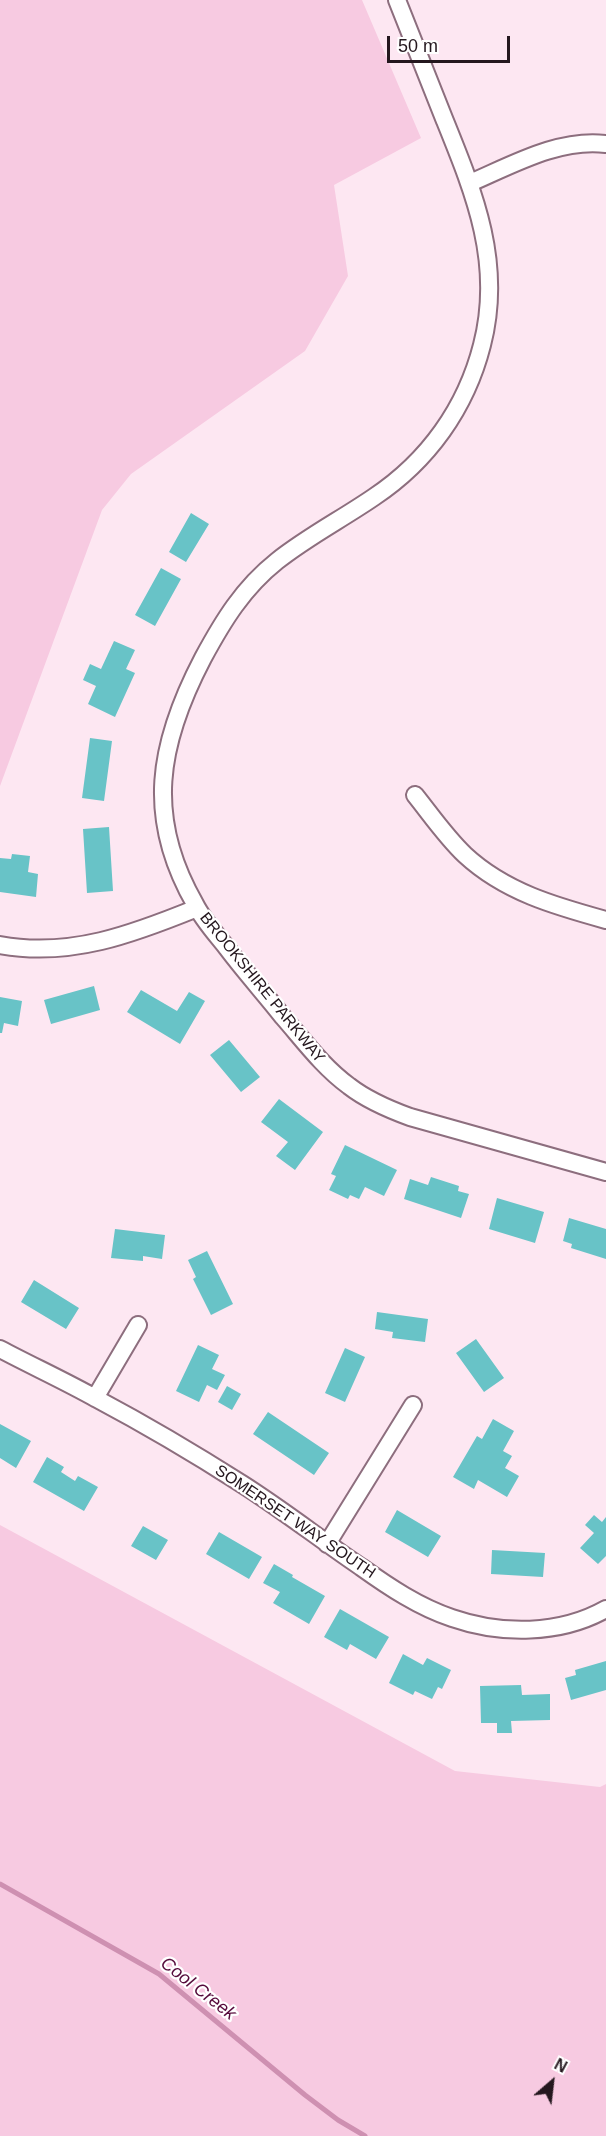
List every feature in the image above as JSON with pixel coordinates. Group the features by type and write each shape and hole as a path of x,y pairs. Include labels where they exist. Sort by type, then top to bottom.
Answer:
{"street":[{"name":"BROOKSHIRE PARKWAY","path":"397,0 470,183 485,233 490,294 482,345 473,374 452,419 421,458 376,496 277,561 247,589 225,619 192,679 179,710 166,755 162,797 166,833 171,854 197,908 314,1053 347,1085 384,1107 410,1117 606,1172"},
{"path":"470,183 558,148 582,144 606,144"},
{"path":"414,795 464,854 499,880 552,905 606,920"},
{"path":"0,945 40,949 85,945 130,933 197,908"},
{"path":"95,1398 138,1325"},
{"name":"SOMERSET WAY SOUTH","path":"0,1349 159,1433 242,1484 401,1594 431,1610 466,1623 504,1629 540,1629 570,1624 606,1609"},
{"path":"327,1544 413,1405"}],"shaded area":[{"path":"0,0 362,0 421,138 334,185 348,276 305,351 131,474 102,510 0,786"},
{"path":"0,1525 455,1771 600,1787 606,1784 606,2136 0,2136"}],"building":[{"path":"191,513 209,524 186,562 169,552"},
{"path":"161,568 181,579 155,626 135,615"},
{"path":"114,641 135,650 126,669 135,673 115,717 88,704 96,686 83,680 90,664 101,669"},
{"path":"90,738 112,741 104,801 82,798"},
{"path":"109,827 113,891 87,893 83,829"},
{"path":"12,854 30,856 28,872 38,874 36,897 0,892 0,858 11,859"},
{"path":"94,986 100,1010 51,1024 44,1000"},
{"path":"141,990 177,1011 189,992 205,1001 180,1044 127,1012"},
{"path":"0,997 22,1001 18,1026 4,1023 2,1033 0,1033"},
{"path":"229,1040 260,1077 241,1092 210,1055"},
{"path":"279,1099 323,1132 295,1170 276,1156 288,1142 261,1122"},
{"path":"345,1145 397,1170 384,1196 365,1187 359,1199 350,1195 348,1199 329,1190 336,1176 331,1174"},
{"path":"431,1177 459,1186 458,1191 469,1194 461,1218 404,1199 410,1179 428,1185"},
{"path":"497,1198 544,1212 535,1243 489,1229"},
{"path":"569,1218 606,1229 606,1259 571,1248 572,1244 563,1241"},
{"path":"115,1229 165,1235 162,1259 143,1256 143,1261 111,1258"},
{"path":"207,1251 233,1304 211,1315 193,1279 196,1277 188,1260"},
{"path":"34,1280 79,1308 66,1329 21,1302"},
{"path":"377,1312 428,1319 425,1342 392,1338 393,1332 375,1329"},
{"path":"476,1339 504,1378 484,1392 456,1353"},
{"path":"198,1345 219,1355 212,1369 225,1375 217,1390 207,1385 199,1402 176,1391"},
{"path":"345,1348 365,1357 345,1402 325,1393"},
{"path":"227,1386 241,1394 232,1410 218,1402"},
{"path":"268,1412 329,1453 314,1475 253,1434"},
{"path":"493,1419 514,1431 503,1451 512,1456 505,1468 519,1476 507,1497 478,1480 474,1489 453,1477 477,1436 482,1439"},
{"path":"0,1424 31,1441 16,1468 0,1458"},
{"path":"47,1457 64,1467 61,1472 75,1481 78,1476 98,1487 84,1511 33,1482"},
{"path":"397,1510 441,1536 428,1557 385,1532"},
{"path":"594,1515 602,1522 606,1517 606,1556 598,1564 580,1548 594,1533 585,1525"},
{"path":"143,1526 168,1540 156,1560 131,1546"},
{"path":"219,1532 262,1557 249,1579 206,1554"},
{"path":"492,1550 545,1553 543,1577 491,1574"},
{"path":"274,1564 325,1596 309,1624 273,1603 280,1592 263,1583"},
{"path":"340,1609 389,1637 376,1659 350,1644 347,1650 324,1637"},
{"path":"403,1654 423,1665 427,1658 451,1670 442,1689 438,1687 432,1699 415,1691 413,1695 389,1683"},
{"path":"606,1661 606,1690 571,1700 565,1678 576,1675 575,1670"},
{"path":"521,1685 522,1695 550,1694 550,1720 511,1721 512,1733 497,1733 497,1723 481,1723 480,1686"}],"waterway":[{"name":"Cool Creek","path":"0,1884 159,1974 305,2095 338,2120 365,2136"}]}
